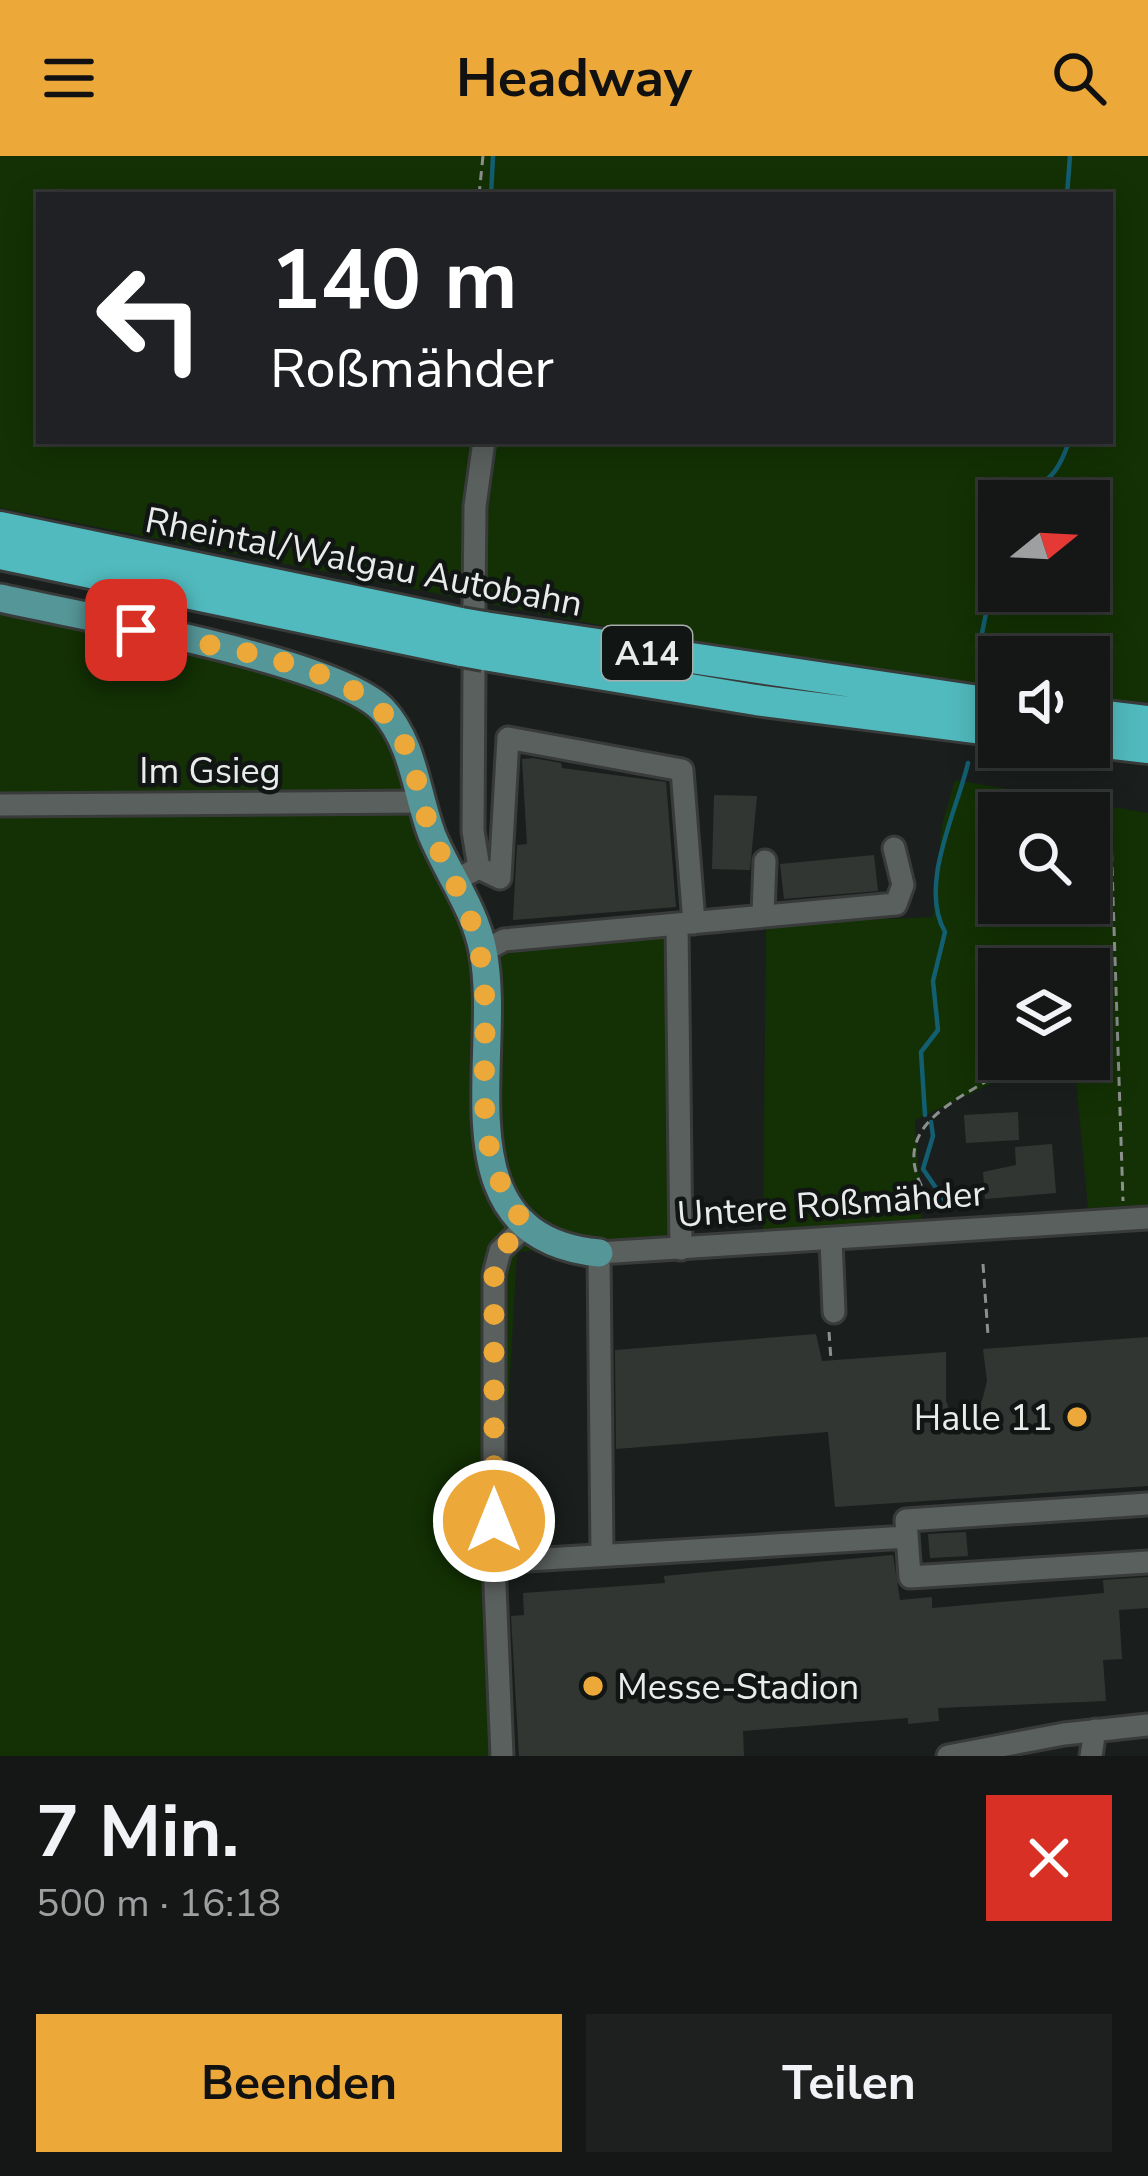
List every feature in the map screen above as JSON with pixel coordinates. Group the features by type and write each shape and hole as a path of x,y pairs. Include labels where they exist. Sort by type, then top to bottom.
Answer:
{"highway":[{"name":"Rheintal/Walgau Autobahn","path":"0,526 473,639 756,700 978,728"},
{"name":"Rheintal/Walgau Autobahn","path":"0,554 473,639 978,701"},
{"path":"1110,716 1148,721"},
{"path":"1110,743 1148,748"}],"main road":[{"path":"0,598 344,683 393,724 421,802 467,874 484,951 488,1148 500,1191 526,1225"},
{"name":"Untere Roßmähder","path":"526,1225 556,1244 599,1253"}],"street":[{"path":"484,444 475,506 473,831 467,874 500,878 508,738 682,770 686,924 681,1249"},
{"name":"Im Gsieg","path":"0,805 421,802"},
{"path":"484,951 504,940 896,904 903,885 894,848"},
{"path":"763,914 765,861"},
{"name":"Untere Roßmähder","path":"599,1253 1148,1218"},
{"path":"502,1756 494,1562 494,1274 500,1251 526,1225"},
{"path":"831,1240 834,1312"},
{"path":"599,1253 602,1555"},
{"path":"494,1562 907,1529 1148,1504"},
{"path":"907,1529 910,1577 1148,1562"},
{"path":"948,1756 1095,1747 1148,1725"}],"path":[{"path":"478,192 483,156"},
{"path":"1111,837 1124,1220"},
{"path":"954,1232 926,1197 914,1165 917,1140 928,1118 947,1101 993,1080"},
{"path":"983,1264 988,1335"}],"green space":[{"path":"0,156 1148,156 1148,702 1110,699 1110,636 978,636 978,687 783,661 0,508"},
{"path":"0,610 328,688 370,713 396,750 472,947 508,953 673,933 669,1240 517,1252 500,1549 499,1756 0,1756"},
{"path":"955,780 1025,792 978,792 978,924 1110,924 1110,807 1148,813 1148,1205 1088,1208 1076,1080 1110,1080 1110,948 978,948 978,1080 999,1080 915,1120 922,1221 763,1233 766,924 933,917 942,825"}],"building":[{"path":"522,759 561,763 562,768 666,782 676,907 513,920 517,845 527,844"},
{"path":"714,795 757,796 750,870 712,869"},
{"path":"874,855 878,891 784,899 780,864"},
{"path":"1018,1112 1019,1140 966,1143 964,1115"},
{"path":"1052,1144 1056,1193 985,1199 983,1172 1016,1165 1015,1147"},
{"path":"816,1334 822,1361 946,1352 946,1401 950,1411 965,1419 982,1401 987,1381 983,1349 1148,1337 1148,1486 835,1507 828,1432 616,1449 615,1350"},
{"path":"966,1532 968,1556 930,1558 928,1534"},
{"path":"893,1555 900,1600 932,1597 932,1608 1104,1593 1103,1580 1148,1577 1148,1608 1119,1610 1122,1659 1103,1660 1106,1701 938,1708 939,1721 908,1724 908,1718 743,1731 744,1756 519,1756 511,1616 524,1615 523,1593 665,1583 664,1576"}],"waterway":[{"path":"491,192 493,156"},
{"path":"1067,192 1070,156"},
{"path":"1046,480 1068,444"},
{"path":"977,658 986,612"},
{"path":"925,1115 921,1052 938,1030 933,981 945,932 938,913 938,871 968,763"},
{"path":"931,1122 933,1136 923,1169 947,1204"}],"place":[{"name":"Halle 11","path":"1077,1417"},
{"name":"Messe-Stadion","path":"593,1686"}],"route":[{"path":"136,630 325,675 382,709 403,740 434,840 472,913 484,951 486,1136 493,1176 526,1225 500,1251 494,1274 494,1521"}]}
